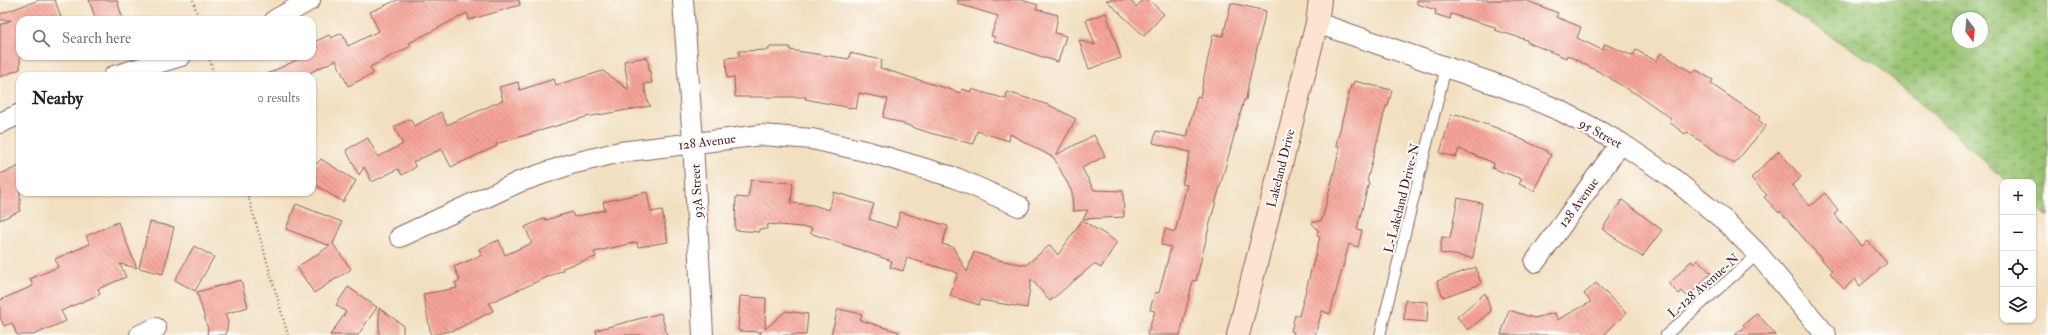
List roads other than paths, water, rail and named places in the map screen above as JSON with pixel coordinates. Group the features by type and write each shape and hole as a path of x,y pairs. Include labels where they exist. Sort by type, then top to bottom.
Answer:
{"street":[{"path":"283,16 310,0"},
{"name":"93A Street","path":"683,0 693,142 703,335"},
{"name":"Lakeland Drive","path":"1238,335 1317,23 1320,0"},
{"name":"95 Street","path":"1317,23 1504,86 1561,111 1621,143 1671,177 1725,221 1758,254 1826,335"},
{"path":"127,72 168,60"},
{"path":"0,123 16,116"},
{"name":"128 Avenue","path":"400,237 519,182 571,164 620,152 693,142 762,135 812,138 869,152 956,178 1018,206"},
{"name":"128 Avenue","path":"1535,262 1621,143"}],"lane":[{"name":"L-Lakeland Drive-N","path":"1380,335 1446,67"},
{"name":"L-128 Avenue-N","path":"1666,335 1758,254"}]}
